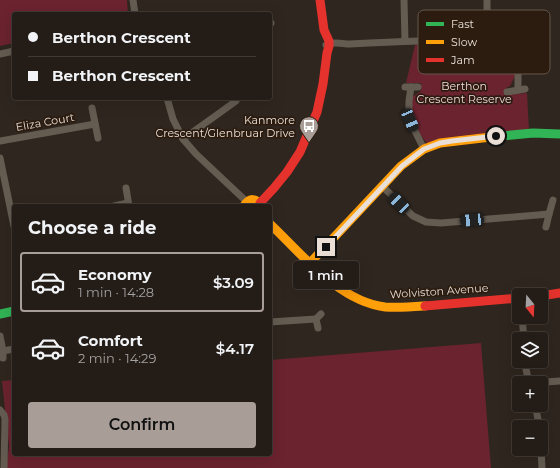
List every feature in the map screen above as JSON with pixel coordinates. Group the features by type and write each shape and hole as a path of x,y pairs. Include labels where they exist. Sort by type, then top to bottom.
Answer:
{"street":[{"path":"133,0 135,12"},
{"path":"168,100 173,119 183,139 196,154 246,204 252,200 255,200 261,204 287,172 300,152 317,112 323,84 328,45 324,30 320,0"},
{"path":"404,0 405,41"},
{"path":"328,45 418,41"},
{"path":"0,54 12,51"},
{"path":"518,74 518,90"},
{"path":"411,86 409,101 410,120 424,149"},
{"path":"507,92 525,89"},
{"path":"183,139 236,100"},
{"path":"92,108 98,138"},
{"name":"Eliza Court","path":"0,141 95,124"},
{"path":"310,263 402,166 424,149 440,143 452,141 533,133 560,134"},
{"path":"0,158 12,215"},
{"path":"383,187 413,216 426,222 441,223 549,214"},
{"path":"126,188 129,204"},
{"path":"546,227 553,200"},
{"name":"Wolviston Avenue","path":"272,226 332,283 344,293 360,300 384,307 398,308 512,299"},
{"path":"548,295 560,293"},
{"path":"0,314 12,311"},
{"path":"272,322 319,316 318,328"},
{"path":"0,336 3,355 12,351"},
{"path":"548,382 560,381"},
{"path":"0,410 5,419 4,468"},
{"path":"541,456 542,468"}],"green space":[{"path":"0,0 127,0 128,12 12,12 12,43 0,46"},
{"name":"Berthon Crescent Reserve","path":"415,45 418,45 418,74 515,74 510,86 506,88 507,95 527,93 529,131 427,143 412,119 411,98 421,91 421,83 406,83"},
{"path":"481,343 491,468 6,468 9,446 2,381 12,380 12,456 272,456 272,360"}],"traffic: fast":[{"path":"491,137 533,133 560,134"},
{"path":"0,314 12,311"}],"traffic: slow":[{"path":"310,263 401,166 424,149 440,143 491,137"},
{"path":"245,204 251,200 258,201 260,204"},
{"path":"272,226 308,262 336,286 352,296 368,303 385,307 425,306"}],"traffic: jam":[{"path":"260,203 287,172 300,152 317,112 329,46 329,41 324,30 320,0"},
{"path":"548,295 560,293"},
{"path":"425,306 512,299"}],"place":[{"name":"Kanmore Crescent/Glenbruar Drive","path":"309,143"}],"route":[{"path":"326,247 402,166 424,149 440,143 496,136"}]}
